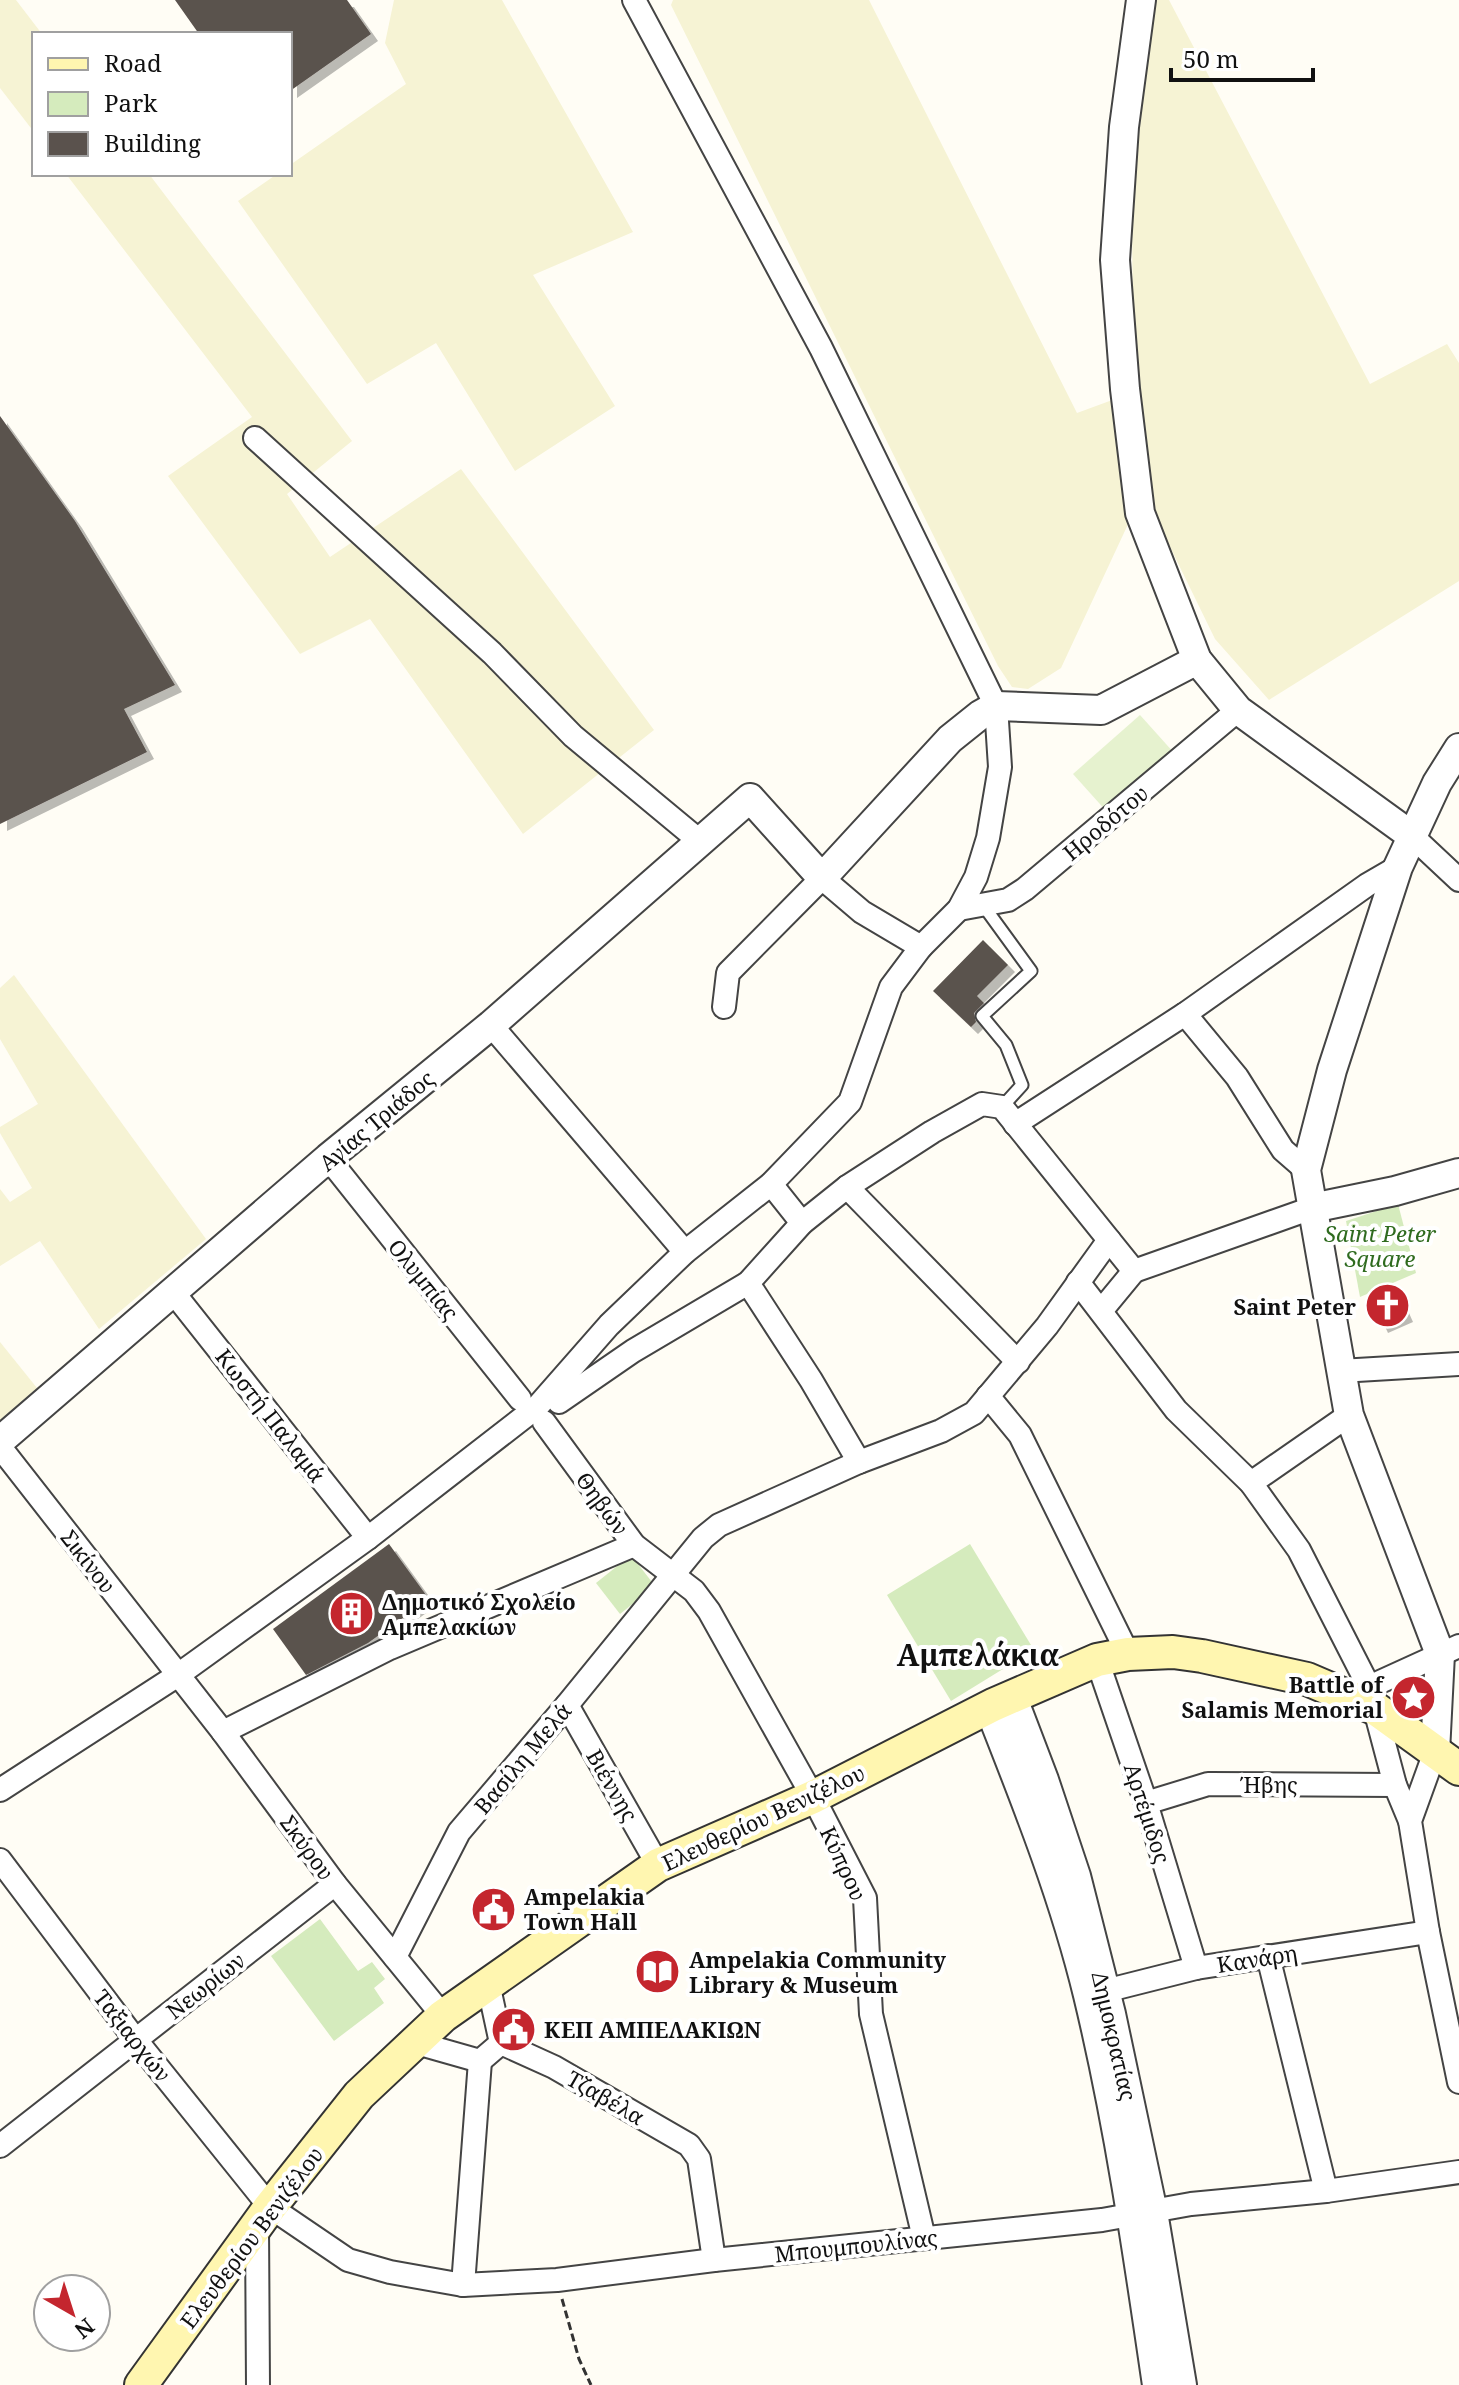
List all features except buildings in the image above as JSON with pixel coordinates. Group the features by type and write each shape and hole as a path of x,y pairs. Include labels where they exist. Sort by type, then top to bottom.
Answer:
{"main road":[{"name":"Ελευθερίου Βενιζέλου","path":"141,2385 264,2216 359,2095 443,2016 658,1865 813,1797 1000,1701 1097,1660 1128,1654 1188,1654 1307,1679 1372,1698 1447,1760"}],"street":[{"path":"0,1790 178,1675 368,1538 537,1407 609,1325 685,1252 771,1184 850,1102 891,987 921,947 959,909 976,877 988,838 1000,767 996,706 821,348 634,0"},
{"path":"1141,0 1124,127 1115,260 1125,389 1140,513 1197,660 1238,710 1412,836 1459,880"},
{"path":"255,438 452,616 573,736 702,843"},
{"path":"724,1007 728,973 822,878 950,739 980,715 996,706 1101,710 1197,660"},
{"name":"Ηροδότου","path":"959,909 1008,900 1025,889 1238,710"},
{"path":"1410,1821 1447,1760 1450,1650 1349,1415 1306,1170 1332,1070 1398,867 1437,783 1459,748"},
{"name":"Αγίας Τριάδος","path":"0,1444 328,1158 491,1025 750,798 822,878"},
{"path":"1009,1116 1185,1014 1367,885 1398,867"},
{"path":"822,878 862,912 921,947"},
{"path":"1185,1014 1237,1077 1283,1150 1306,1170"},
{"path":"491,1025 685,1252"},
{"path":"559,1402 633,1351 748,1283 802,1223 847,1187 982,1104 1009,1116 1134,1271"},
{"name":"Ολυμπίας","path":"328,1158 520,1399"},
{"path":"1101,1311 1134,1271 1312,1208 1395,1191 1459,1173"},
{"path":"771,1184 802,1223"},
{"path":"847,1187 1018,1362"},
{"name":"Βασίλη Μελά","path":"395,1957 459,1832 703,1538 719,1525 859,1462 941,1431 974,1413 1018,1362 1109,1240"},
{"path":"1078,1282 1176,1410 1251,1483 1299,1550 1372,1698 1395,1785 1410,1821 1428,1932 1459,2082"},
{"path":"748,1283 811,1380 859,1462"},
{"name":"Κωστή Παλαμά","path":"173,1292 368,1538"},
{"path":"609,1325 633,1351"},
{"path":"1340,1371 1459,1364"},
{"path":"988,1396 1020,1435 1128,1654"},
{"path":"1251,1483 1349,1415"},
{"name":"Θηβών","path":"544,1422 634,1545 673,1574"},
{"name":"Σικίνου","path":"0,1444 178,1675"},
{"path":"223,1732 390,1648 634,1545"},
{"name":"Κύπρου","path":"673,1574 694,1591 709,1611 813,1797 865,1898 871,2014 924,2238"},
{"path":"1372,1698 1450,1650"},
{"name":"Αρτέμιδος","path":"1097,1660 1146,1803 1196,1968"},
{"name":"Σκύρου","path":"178,1675 335,1884 443,2016"},
{"name":"Δημοκρατίας","path":"1000,1701 1044,1780 1076,1876 1096,1993 1182,2385"},
{"name":"Βιέννης","path":"567,1705 658,1865"},
{"name":"Ήβης","path":"1146,1803 1208,1784 1395,1785"},
{"name":"Ταξιαρχών","path":"0,1860 264,2216"},
{"name":"Νεωρίων","path":"0,2146 335,1884"},
{"name":"Κανάρη","path":"1096,1993 1196,1968 1428,1932"},
{"path":"1268,1956 1326,2191"},
{"path":"463,2285 480,2061 501,2043 488,1983"},
{"path":"413,2042 480,2061"},
{"name":"Τζαβέλα","path":"501,2043 554,2067 689,2145 699,2159 714,2260"},
{"name":"Μπουμπουλίνας","path":"264,2216 348,2260 390,2272 463,2285 557,2280 1143,2214 1191,2204 1326,2191 1459,2172"},
{"name":"Δημοκρατίας","path":"1143,2214 1157,2385"},
{"path":"258,2385 264,2216"}],"lane":[{"path":"983,905 1031,971 982,1016 1006,1045 1022,1085 1009,1116"}],"path":[{"path":"557,2280 579,2359 591,2385"}],"shaded area":[{"path":"0,0 16,0 40,32 32,32 32,129 0,88"},
{"path":"394,0 502,0 633,232 533,275 615,406 515,471 436,343 367,384 238,201 274,176 292,176 292,164 406,84 385,43"},
{"path":"673,0 869,0 1077,413 1115,399 1130,520 1061,668 1028,689 1012,687 998,666 671,5"},
{"path":"1153,0 1169,0 1370,384 1447,344 1459,363 1459,581 1269,700 1215,639 1153,512 1133,363 1132,204"},
{"path":"68,176 151,176 352,441 287,494 330,557 461,469 654,730 523,834 370,619 300,654 168,476 252,417"},
{"path":"14,975 206,1239 99,1329 40,1241 0,1266 0,1189 10,1202 32,1188 0,1133 0,1127 38,1104 0,1039 0,988"},
{"path":"0,1342 37,1388 0,1420"}],"green space":[{"path":"1140,715 1175,754 1108,813 1073,774"},
{"name":"Saint Peter Square","path":"1398,1204 1416,1273 1360,1297 1346,1221"},
{"path":"970,1544 1034,1650 951,1701 887,1595"},
{"path":"631,1555 655,1586 620,1614 596,1583"},
{"path":"320,1919 358,1971 372,1962 385,1979 374,1988 384,2003 334,2041 271,1956"}],"place":[{"name":"Saint Peter","path":"1387,1306"},
{"name":"Δημοτικό Σχολείο Αμπελακίων","path":"351,1614"},
{"name":"Battle of Salamis Memorial","path":"1414,1697"},
{"name":"Ampelakia Town Hall","path":"493,1909"},
{"name":"Ampelakia Community Library & Museum","path":"658,1972"},
{"name":"ΚΕΠ ΑΜΠΕΛΑΚΙΩΝ","path":"513,2029"}],"district":[{"name":"Αμπελάκια","path":"978,1654"}]}
